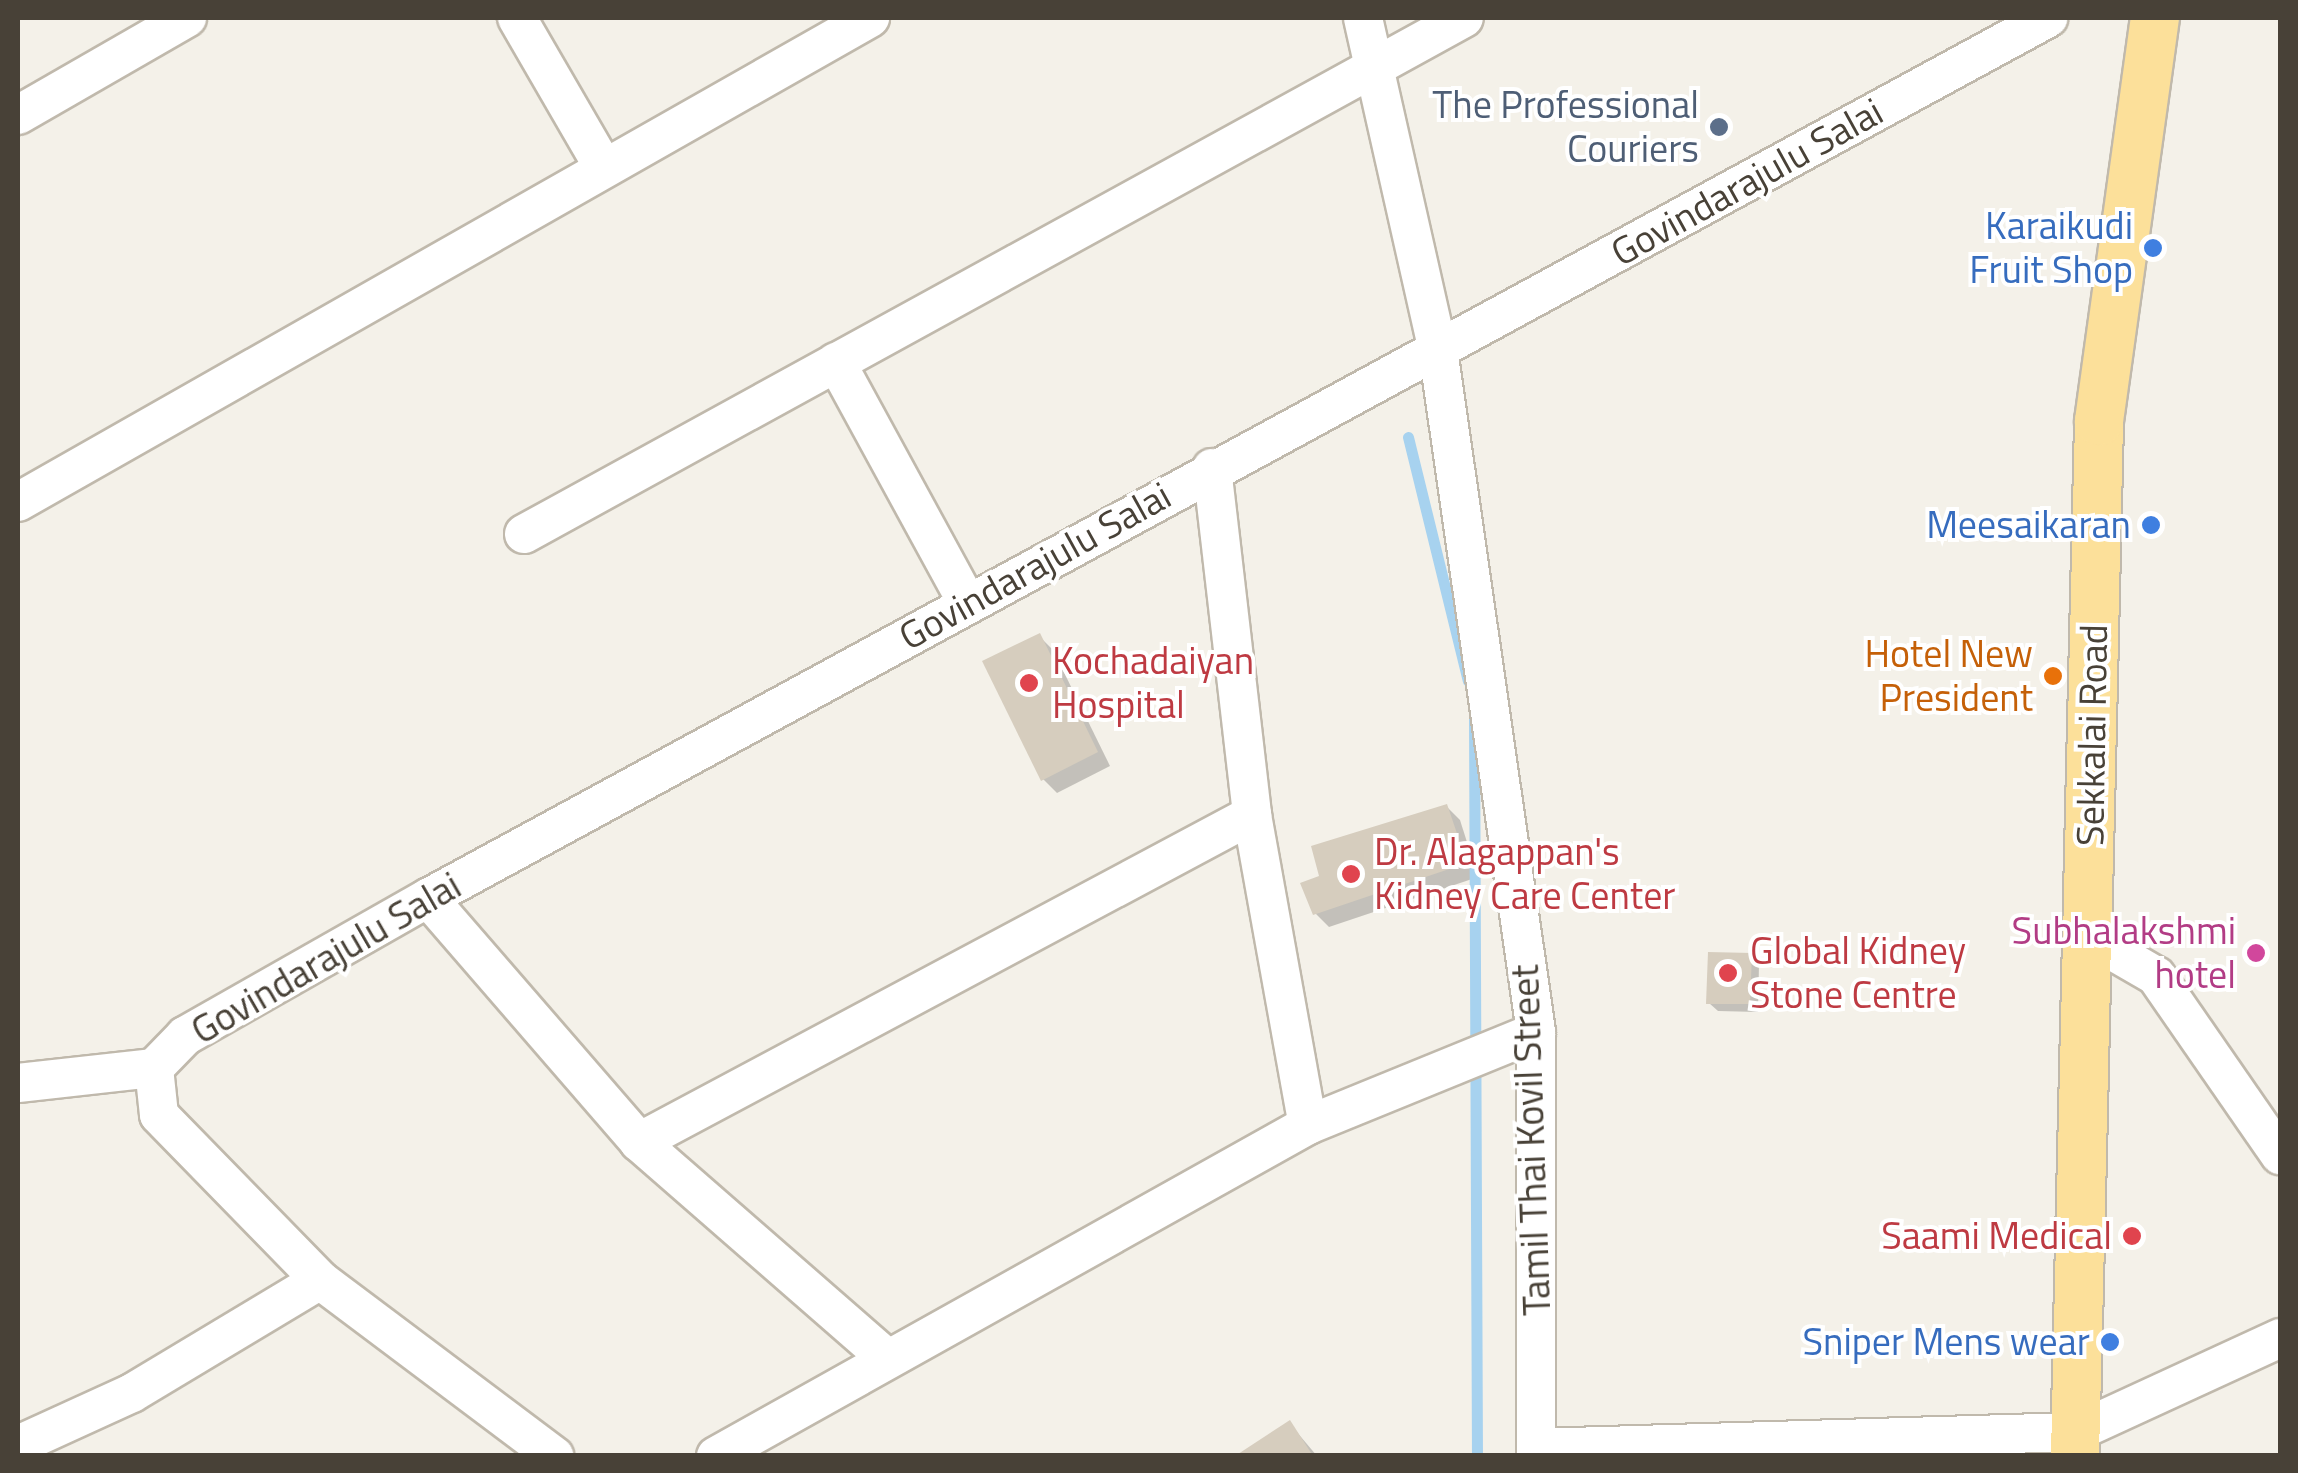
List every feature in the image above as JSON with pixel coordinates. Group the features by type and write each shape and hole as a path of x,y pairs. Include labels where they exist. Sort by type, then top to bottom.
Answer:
{"main road":[{"name":"Sekkalai Road","path":"2075,1444 2099,421 2156,18"}],"street":[{"path":"18,115 187,18"},
{"path":"517,18 604,168"},
{"path":"18,502 870,18"},
{"name":"Tamil Thai Kovil Street","path":"1362,18 1438,350 1536,1032 1536,1452"},
{"path":"524,534 1464,18"},
{"name":"Govindarajulu Salai","path":"18,1082 154,1068 185,1036 428,898 1212,468 1438,350 2048,18"},
{"path":"836,362 968,604"},
{"path":"1212,468 1252,814 1308,1125"},
{"path":"639,1142 1252,814"},
{"path":"428,898 639,1142 887,1358"},
{"path":"2087,936 2156,976 2280,1155"},
{"path":"716,1456 1308,1125 1536,1032"},
{"path":"154,1068 159,1115 320,1280 554,1456"},
{"path":"18,1445 132,1393 320,1280"},
{"path":"1536,1452 2075,1444 2280,1338"}],"building":[{"path":"1040,633 1098,752 1041,781 982,661"},
{"path":"1447,804 1467,863 1313,915 1300,883 1319,876 1311,846"},
{"path":"1708,952 1752,953 1750,1004 1706,1004"},
{"path":"1290,1420 1313,1456 1235,1456"}],"waterway":[{"path":"1408,437 1468,681"},
{"path":"1474,714 1477,1456"}],"place":[{"name":"The Professional Couriers","path":"1719,127"},
{"name":"Karaikudi Fruit Shop","path":"2153,248"},
{"name":"Meesaikaran","path":"2151,525"},
{"name":"Hotel New President","path":"2053,676"},
{"name":"Kochadaiyan Hospital","path":"1029,683"},
{"name":"Dr. Alagappan's Kidney Care Center","path":"1351,874"},
{"name":"Subhalakshmi hotel","path":"2256,953"},
{"name":"Global Kidney Stone Centre","path":"1728,973"},
{"name":"Saami Medical","path":"2132,1236"},
{"name":"Sniper Mens wear","path":"2110,1342"}]}
